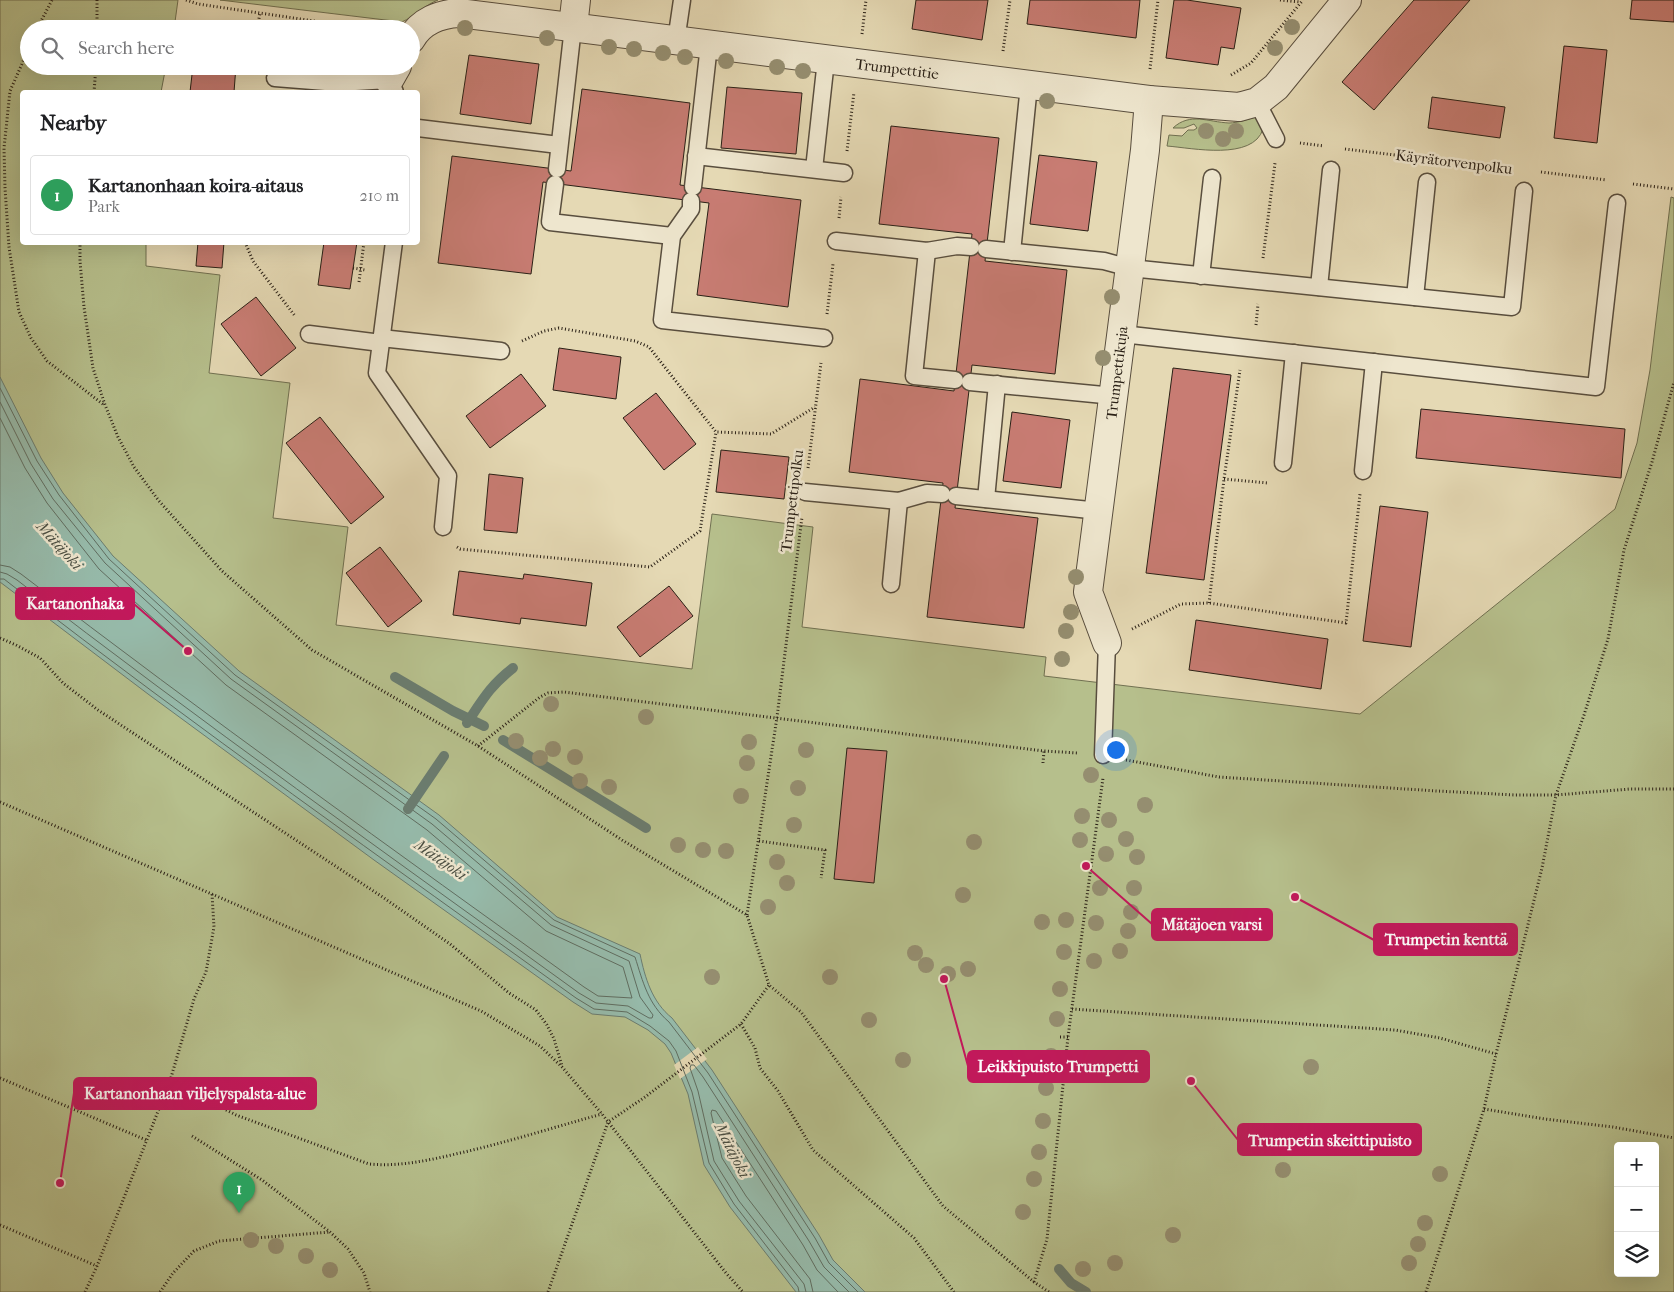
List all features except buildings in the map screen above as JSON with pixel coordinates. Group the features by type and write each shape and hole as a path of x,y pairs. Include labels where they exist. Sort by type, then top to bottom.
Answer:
{"street":[{"path":"573,27 576,0"},
{"name":"Trumpettitie","path":"420,30 429,20 445,14 459,13 1149,100 1239,107 1257,102 1276,87 1347,0"},
{"name":"Trumpettikuja","path":"1106,643 1088,592 1145,150 1149,100"}],"lane":[{"path":"676,40 682,0"},
{"path":"573,27 550,222 672,236"},
{"path":"709,45 691,209 672,236 662,320 824,338"},
{"path":"814,170 826,60"},
{"path":"275,78 338,83 394,80"},
{"path":"1012,252 1029,85"},
{"path":"1257,102 1276,139"},
{"path":"420,128 559,145"},
{"path":"696,156 844,173"},
{"path":"1319,287 1331,170"},
{"path":"1202,276 1212,178"},
{"path":"1416,297 1427,182"},
{"path":"836,241 927,251 957,246 979,248 1104,261 1130,268 1202,276 1512,307 1524,191"},
{"path":"1122,334 1596,387 1617,203"},
{"path":"394,245 376,373 448,476 443,527"},
{"path":"927,251 914,376 1114,396"},
{"path":"309,334 502,351"},
{"path":"1283,463 1294,353"},
{"path":"1363,471 1374,362"},
{"path":"986,499 997,384"},
{"path":"805,492 899,501 927,493 1099,510"},
{"path":"891,584 899,501"},
{"path":"1103,756 1106,643"}],"path":[{"path":"42,20 52,0"},
{"path":"97,0 97,20"},
{"path":"186,0 198,4 308,20"},
{"path":"861,38 866,0"},
{"path":"1003,54 1010,0"},
{"path":"1150,71 1158,0"},
{"path":"1280,0 1302,1"},
{"path":"1224,77 1251,63 1302,1"},
{"path":"259,20 260,13"},
{"path":"20,68 10,91 4,148 9,247 19,312 31,338 47,361 105,405"},
{"path":"94,90 95,75"},
{"name":"Trumpettipolku","path":"747,915 778,717 854,90"},
{"path":"1209,603 1224,479 1260,281 1276,153 1276,139 1330,147"},
{"name":"Käyrätorvenpolku","path":"1340,148 1426,159"},
{"name":"Käyrätorvenpolku","path":"1436,160 1514,169"},
{"name":"Käyrätorvenpolku","path":"1534,172 1612,181"},
{"path":"1630,183 1674,189"},
{"path":"80,245 80,260 93,368 118,437 134,467 159,501 222,572 312,650 478,746 622,840 747,915 769,985 801,1012 943,1206 1034,1282 1049,1292"},
{"path":"246,245 253,262 309,334"},
{"path":"359,282 364,245"},
{"path":"354,268 370,271"},
{"path":"443,527 451,542 460,549 650,567 700,531 716,432 649,347 635,341 559,328 544,331 502,351"},
{"path":"1426,1292 1484,1109 1542,868 1556,795 1608,639 1624,550 1652,462 1674,382"},
{"path":"716,432 771,434 815,407"},
{"path":"1224,479 1283,484 1283,463"},
{"path":"1106,643 1182,604 1209,603 1346,623 1363,471"},
{"path":"0,638 40,658 63,683 98,710 384,898 450,944 509,993 536,1010 554,1039 562,1067"},
{"path":"478,746 540,697 548,693 564,692 1044,751 1103,756 1219,777 1515,795 1556,795 1630,789 1674,789"},
{"path":"1043,764 1044,751"},
{"path":"1034,1282 1047,1239 1068,1037 1103,781 1103,756"},
{"path":"0,802 481,1011 540,1046 562,1067 602,1114 726,1273 743,1292"},
{"path":"759,841 825,850 821,878"},
{"path":"85,1292 170,1081 171,1072 194,999 206,972 214,926 212,894"},
{"path":"548,1292 608,1122 645,1097 741,1024 769,985"},
{"path":"1072,1009 1395,1030 1440,1038 1496,1054"},
{"path":"741,1024 755,1048 760,1068 778,1091 813,1150 914,1238 954,1292"},
{"path":"1060,1037 1068,1037"},
{"path":"0,1078 146,1140"},
{"path":"170,1081 236,1115 369,1164 386,1166 422,1161 496,1145 602,1114"},
{"path":"1484,1109 1613,1127 1674,1138"},
{"path":"192,1136 262,1180 330,1232 348,1249 364,1273 370,1292"},
{"path":"0,1225 97,1266"},
{"path":"160,1292 173,1273 194,1251 219,1241 330,1232"}],"green space":[{"path":"0,0 178,0 175,20 20,20 20,75 164,75 161,90 20,90 20,245 146,245 146,266 220,275 209,373 290,383 273,518 348,527 336,625 692,669 712,514 813,527 802,627 1046,657 1044,676 1360,714 1615,509 1637,443 1650,370 1671,197 1674,198 1674,1292 0,1292"},
{"path":"220,0 438,0 406,20 385,20"},
{"path":"1256,117 1263,129 1257,139 1235,149 1206,150 1167,146 1169,135 1182,136 1188,130 1197,128 1194,124 1184,128 1173,128 1186,120 1200,119 1229,123"}],"water":[{"name":"Mätäjoki","path":"0,377 41,458 63,493 113,556 239,671 439,815 557,917 640,954 647,981 659,1005 672,1018 712,1070 819,1235 833,1260 865,1292 796,1292 730,1207 704,1165 688,1094 671,1053 665,1044 648,1030 625,1017 592,1014 573,1002 374,860 148,694 0,582"}],"pier":[{"path":"698,1047 707,1059 680,1079 674,1065"}],"waterway":[{"path":"467,723 493,687 513,668"},
{"path":"395,677 453,711 484,726"},
{"path":"503,740 646,828"},
{"path":"408,809 444,756"},
{"path":"1059,1269 1071,1283 1086,1292"}],"place":[{"name":"Kartanonhaka","path":"188,651"},
{"name":"Mätäjoen varsi","path":"1086,866"},
{"name":"Trumpetin kenttä","path":"1295,897"},
{"name":"Leikkipuisto Trumpetti","path":"944,979"},
{"name":"Trumpetin skeittipuisto","path":"1191,1081"},
{"name":"Kartanonhaan viljelyspalsta-alue","path":"60,1183"},
{"name":"Kartanonhaan koira-aitaus","path":"239,1213"}]}
